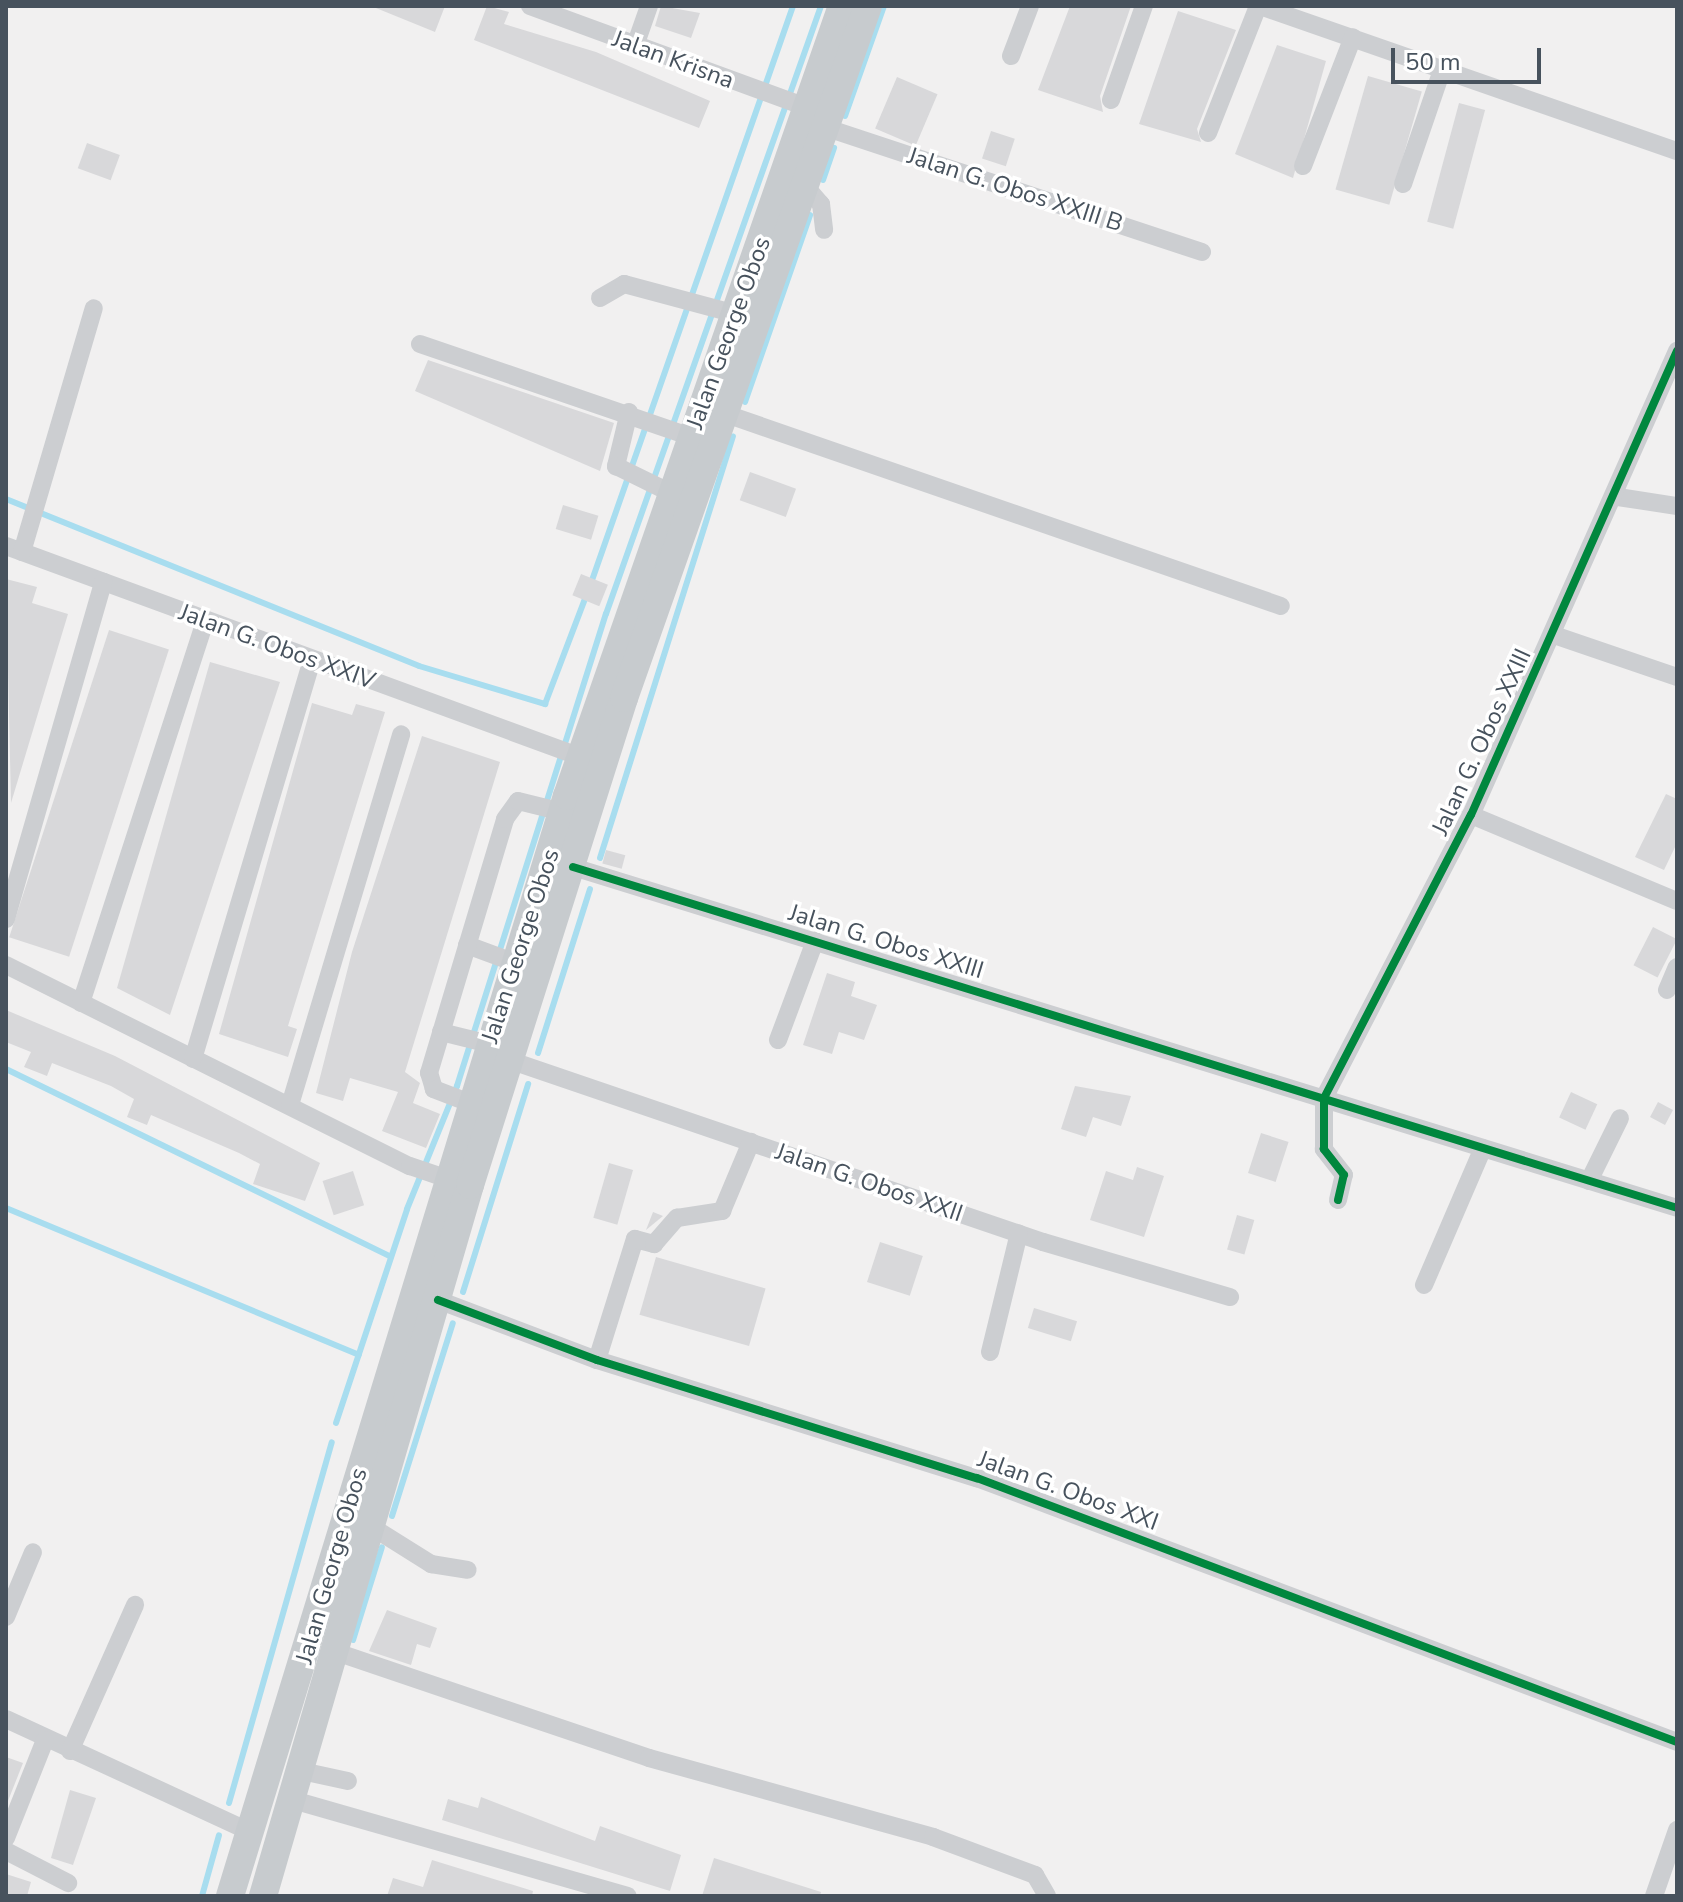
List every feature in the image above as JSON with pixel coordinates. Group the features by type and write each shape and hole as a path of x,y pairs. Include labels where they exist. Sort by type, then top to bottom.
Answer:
{"main road":[{"name":"Jalan George Obos","path":"230,1896 449,1179 484,1046 500,957 550,807 585,759 726,414 806,187 816,114 842,6"},
{"name":"Jalan George Obos","path":"263,1896 293,1800 297,1770 336,1652 438,1300 458,1100 573,867 585,759 657,486 722,309 868,6"}],"street":[{"path":"635,46 649,6"},
{"path":"1011,56 1030,6"},
{"path":"1111,100 1144,6"},
{"path":"1208,133 1259,6 1443,67 1677,151"},
{"name":"Jalan Krisna","path":"537,7 816,114"},
{"path":"1303,166 1353,37"},
{"path":"1403,184 1443,67"},
{"name":"Jalan G. Obos XXIII B","path":"816,114 1202,252"},
{"path":"806,187 821,204 824,230"},
{"path":"600,298 624,284 722,309"},
{"path":"14,549 94,308"},
{"path":"420,344 629,412 677,432"},
{"name":"Jalan G. Obos XXIII","path":"1324,1098 1471,815 1618,497 1677,351"},
{"path":"629,412 616,466 657,486"},
{"path":"726,414 1281,606"},
{"path":"1618,497 1677,506"},
{"name":"Jalan G. Obos XXIV","path":"14,549 205,622 585,759"},
{"path":"6,919 103,582"},
{"path":"81,1003 205,622"},
{"path":"1554,635 1677,677"},
{"path":"193,1059 312,660"},
{"path":"290,1105 401,734"},
{"path":"458,1100 429,1080 505,819 518,801 550,807"},
{"path":"1471,815 1677,901"},
{"name":"Jalan G. Obos XXIII","path":"573,867 1677,1208"},
{"path":"778,1040 815,941"},
{"path":"467,945 500,957"},
{"path":"6,965 410,1166 449,1179"},
{"path":"1667,990 1677,967"},
{"name":"Jalan G. Obos XXII","path":"441,1032 1019,1233 1230,1297"},
{"path":"1324,1098 1324,1149 1344,1175 1338,1200"},
{"path":"1589,1181 1620,1118"},
{"path":"597,1360 635,1239 654,1244 677,1218 722,1211 751,1142"},
{"path":"1424,1285 1483,1148"},
{"path":"990,1352 1019,1233"},
{"name":"Jalan G. Obos XXI","path":"438,1300 597,1360 977,1478 1677,1742"},
{"path":"372,1527 431,1564 468,1570"},
{"path":"6,1617 33,1552"},
{"path":"70,1751 135,1605"},
{"path":"336,1652 649,1758 959,1846 1035,1875 1047,1896"},
{"path":"6,1719 45,1740 250,1832"},
{"path":"6,1838 45,1740"},
{"path":"297,1770 348,1781"},
{"path":"293,1800 628,1896"},
{"path":"1654,1896 1677,1830"},
{"path":"6,1851 68,1883"}],"building":[{"path":"371,6 445,6 435,32"},
{"path":"487,6 509,12 504,24 596,52 710,101 699,128 474,40"},
{"path":"661,6 700,13 691,38 655,26"},
{"path":"1070,6 1131,6 1100,96 1103,112 1038,90"},
{"path":"1178,11 1236,30 1197,129 1201,142 1139,124"},
{"path":"1277,45 1326,61 1293,178 1235,154"},
{"path":"1368,76 1422,91 1389,205 1335,189"},
{"path":"897,77 938,94 916,146 875,129"},
{"path":"1459,103 1485,110 1453,229 1427,222"},
{"path":"991,131 1015,139 1006,166 982,159"},
{"path":"87,143 120,155 111,180 78,168"},
{"path":"428,360 614,423 600,471 415,391"},
{"path":"750,472 796,489 786,517 740,500"},
{"path":"563,505 598,516 591,540 556,529"},
{"path":"581,574 608,585 599,606 572,595"},
{"path":"6,579 37,587 32,603 68,614 11,803"},
{"path":"109,630 169,649 69,957 9,937"},
{"path":"210,662 280,682 170,1015 117,988"},
{"path":"312,703 352,715 356,704 385,712 288,1026 297,1029 288,1057 219,1034"},
{"path":"422,736 500,762 405,1072 420,1083 413,1103 440,1114 426,1148 382,1131 398,1092 350,1078 343,1101 316,1093 352,952"},
{"path":"1666,794 1677,799 1677,843 1664,870 1635,857"},
{"path":"606,850 625,855 622,869 602,864"},
{"path":"1653,927 1677,939 1658,978 1633,965"},
{"path":"827,973 855,982 851,996 877,1005 864,1040 839,1032 832,1054 803,1045"},
{"path":"6,1010 115,1056 320,1163 305,1201 253,1184 260,1164 239,1153 151,1115 147,1125 127,1117 134,1099 111,1086 52,1063 47,1076 24,1067 31,1052 6,1042"},
{"path":"1075,1086 1131,1096 1121,1126 1093,1117 1086,1137 1061,1129"},
{"path":"1571,1092 1597,1104 1585,1130 1559,1117"},
{"path":"1658,1102 1673,1110 1665,1125 1650,1117"},
{"path":"1261,1133 1289,1142 1276,1182 1248,1173"},
{"path":"609,1163 633,1170 617,1225 593,1218"},
{"path":"1137,1167 1164,1176 1144,1237 1090,1220 1106,1171 1133,1180"},
{"path":"353,1171 364,1205 334,1215 323,1181"},
{"path":"653,1212 663,1216 646,1230"},
{"path":"1237,1215 1254,1220 1244,1255 1227,1250"},
{"path":"880,1242 923,1256 910,1296 867,1282"},
{"path":"656,1257 766,1288 749,1346 639,1315"},
{"path":"1034,1308 1077,1321 1071,1341 1028,1328"},
{"path":"387,1610 437,1628 430,1648 417,1644 411,1665 369,1651"},
{"path":"6,1757 23,1763 6,1806"},
{"path":"70,1790 96,1798 73,1865 51,1858"},
{"path":"481,1797 595,1841 600,1826 681,1855 670,1891 442,1820 448,1799 478,1808"},
{"path":"714,1858 821,1892 820,1896 702,1896"},
{"path":"432,1860 533,1891 532,1896 387,1896 393,1878 423,1887"},
{"path":"6,1874 31,1882 27,1896 6,1896"}],"waterway":[{"path":"590,586 793,6"},
{"path":"336,1423 407,1209 457,1086 606,614 821,6"},
{"path":"845,116 884,6"},
{"path":"823,180 834,148"},
{"path":"745,402 810,215"},
{"path":"600,858 733,436"},
{"path":"6,499 419,666 545,704 586,596"},
{"path":"538,1053 590,889"},
{"path":"6,1069 391,1257"},
{"path":"463,1292 528,1084"},
{"path":"6,1208 359,1355"},
{"path":"392,1516 453,1323"},
{"path":"229,1803 332,1442"},
{"path":"353,1640 382,1547"},
{"path":"202,1896 219,1835"}],"cycle path":[{"path":"1338,1200 1344,1175 1324,1149 1324,1098 1471,815 1677,351"},
{"path":"573,867 1677,1208"},
{"path":"438,1300 597,1360 977,1478 1677,1742"}]}
